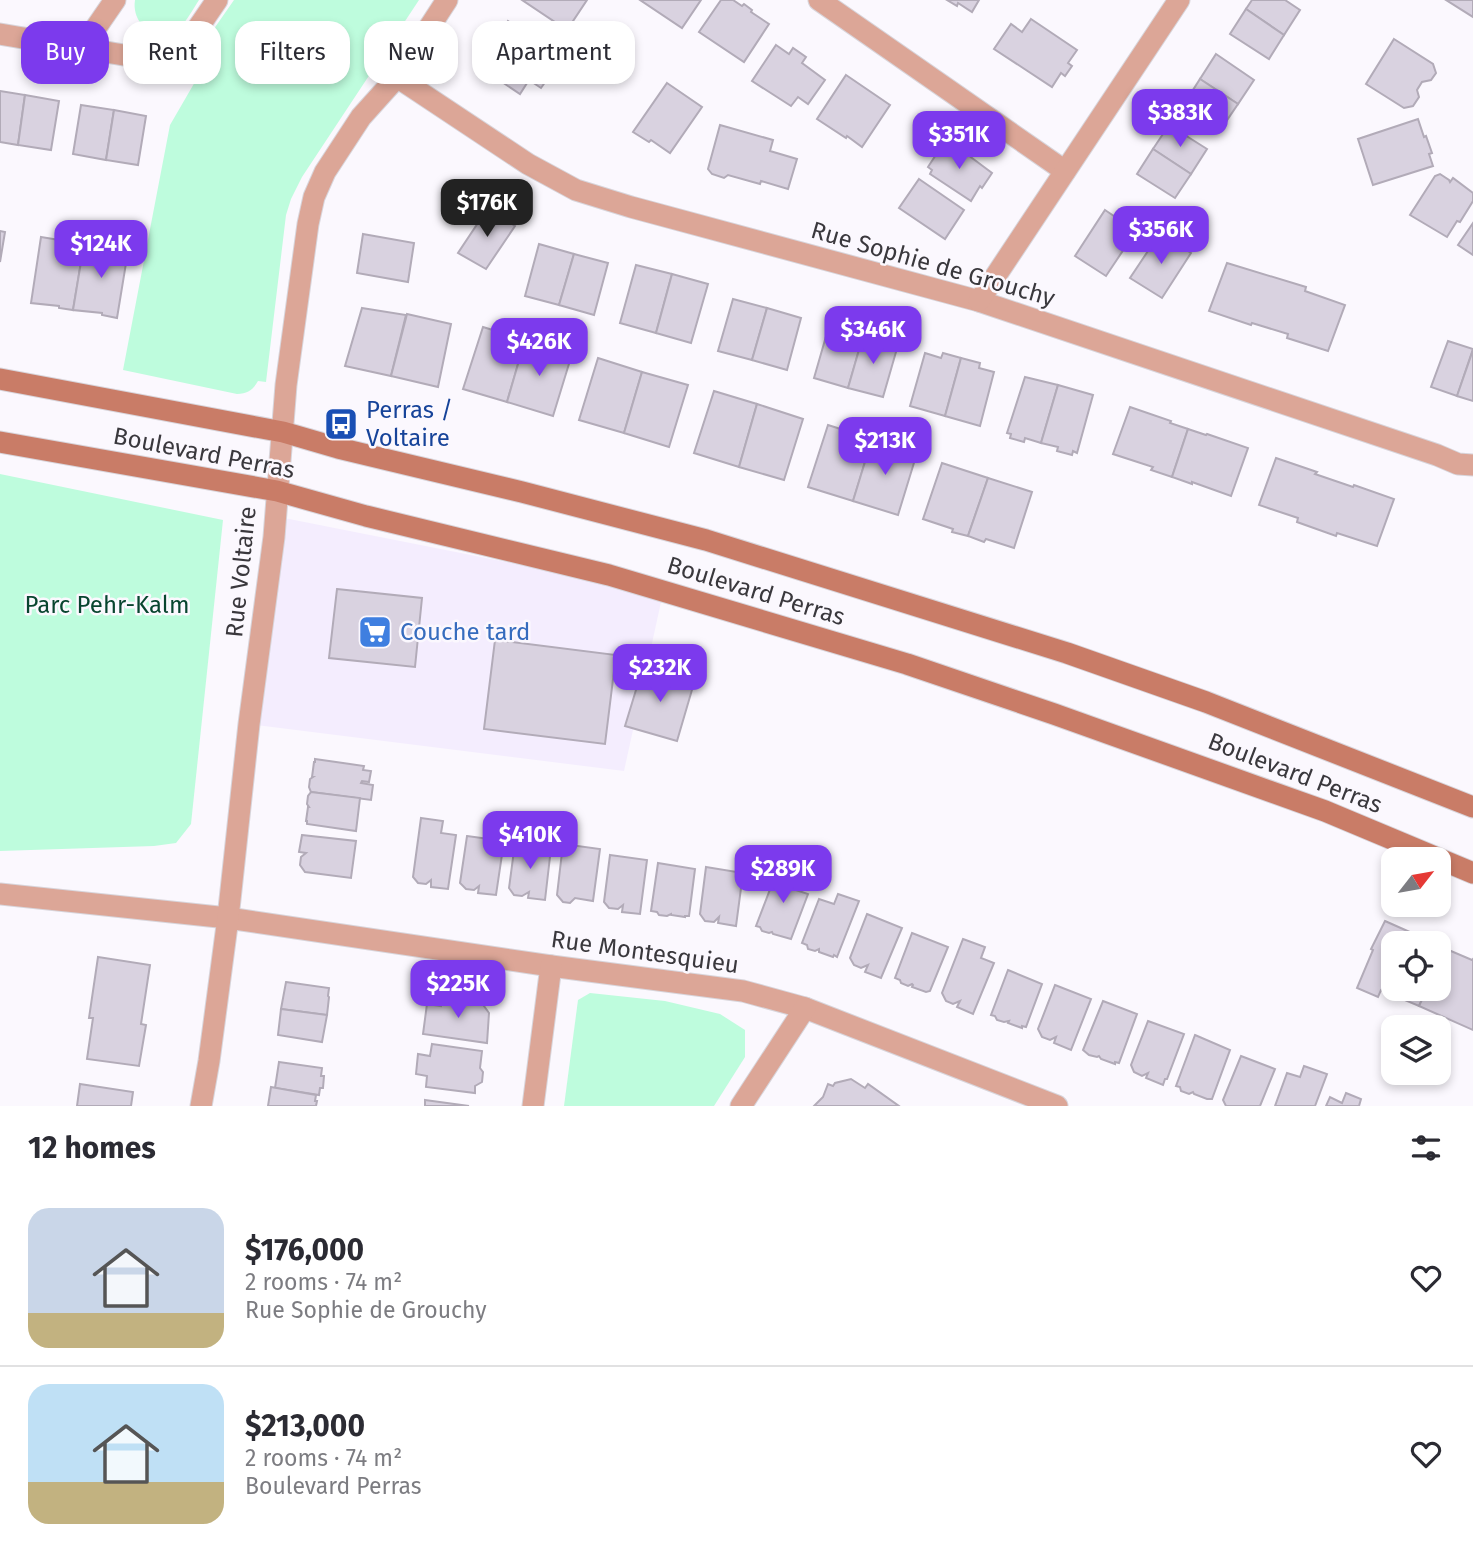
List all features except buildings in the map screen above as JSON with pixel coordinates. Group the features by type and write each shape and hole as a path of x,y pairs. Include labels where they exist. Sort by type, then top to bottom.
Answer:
{"main road":[{"name":"Boulevard Perras","path":"0,379 283,432 706,540 1067,653 1206,702 1473,807"},
{"name":"Boulevard Perras","path":"0,442 277,491 366,516 609,575 907,664 1054,714 1325,811 1473,873"}],"street":[{"path":"101,21 115,0"},
{"path":"109,53 165,62 176,60 218,0"},
{"name":"Rue Voltaire","path":"433,21 447,0"},
{"path":"819,0 1065,171"},
{"path":"979,301 1179,0"},
{"path":"0,34 21,38"},
{"name":"Rue Voltaire","path":"201,1106 228,918 249,724 274,537 286,384 308,224 314,197 325,172 361,117 391,84"},
{"name":"Rue Sophie de Grouchy","path":"408,84 528,164 576,190 631,208 979,301 1458,464 1473,465"},
{"name":"Rue Montesquieu","path":"0,894 228,918 551,966 743,991 805,1008 1057,1106"},
{"path":"533,1106 551,966"},
{"path":"741,1106 805,1008"}],"shaded area":[{"path":"274,516 663,593 624,771 249,724"}],"green space":[{"path":"135,0 199,0 185,21 140,21"},
{"path":"234,0 419,0 405,21 364,21 364,83 302,177 286,215 266,382 258,381 249,391 237,394 123,370 170,125 194,84 221,84 219,21"},
{"name":"Parc Pehr-Kalm","path":"0,474 223,520 191,824 176,843 0,851"},
{"path":"590,993 665,1001 720,1014 745,1030 745,1057 714,1106 564,1106 578,1000"}],"place":[{"name":"Perras / Voltaire","path":"341,424"},
{"name":"Couche tard","path":"375,632"}]}
